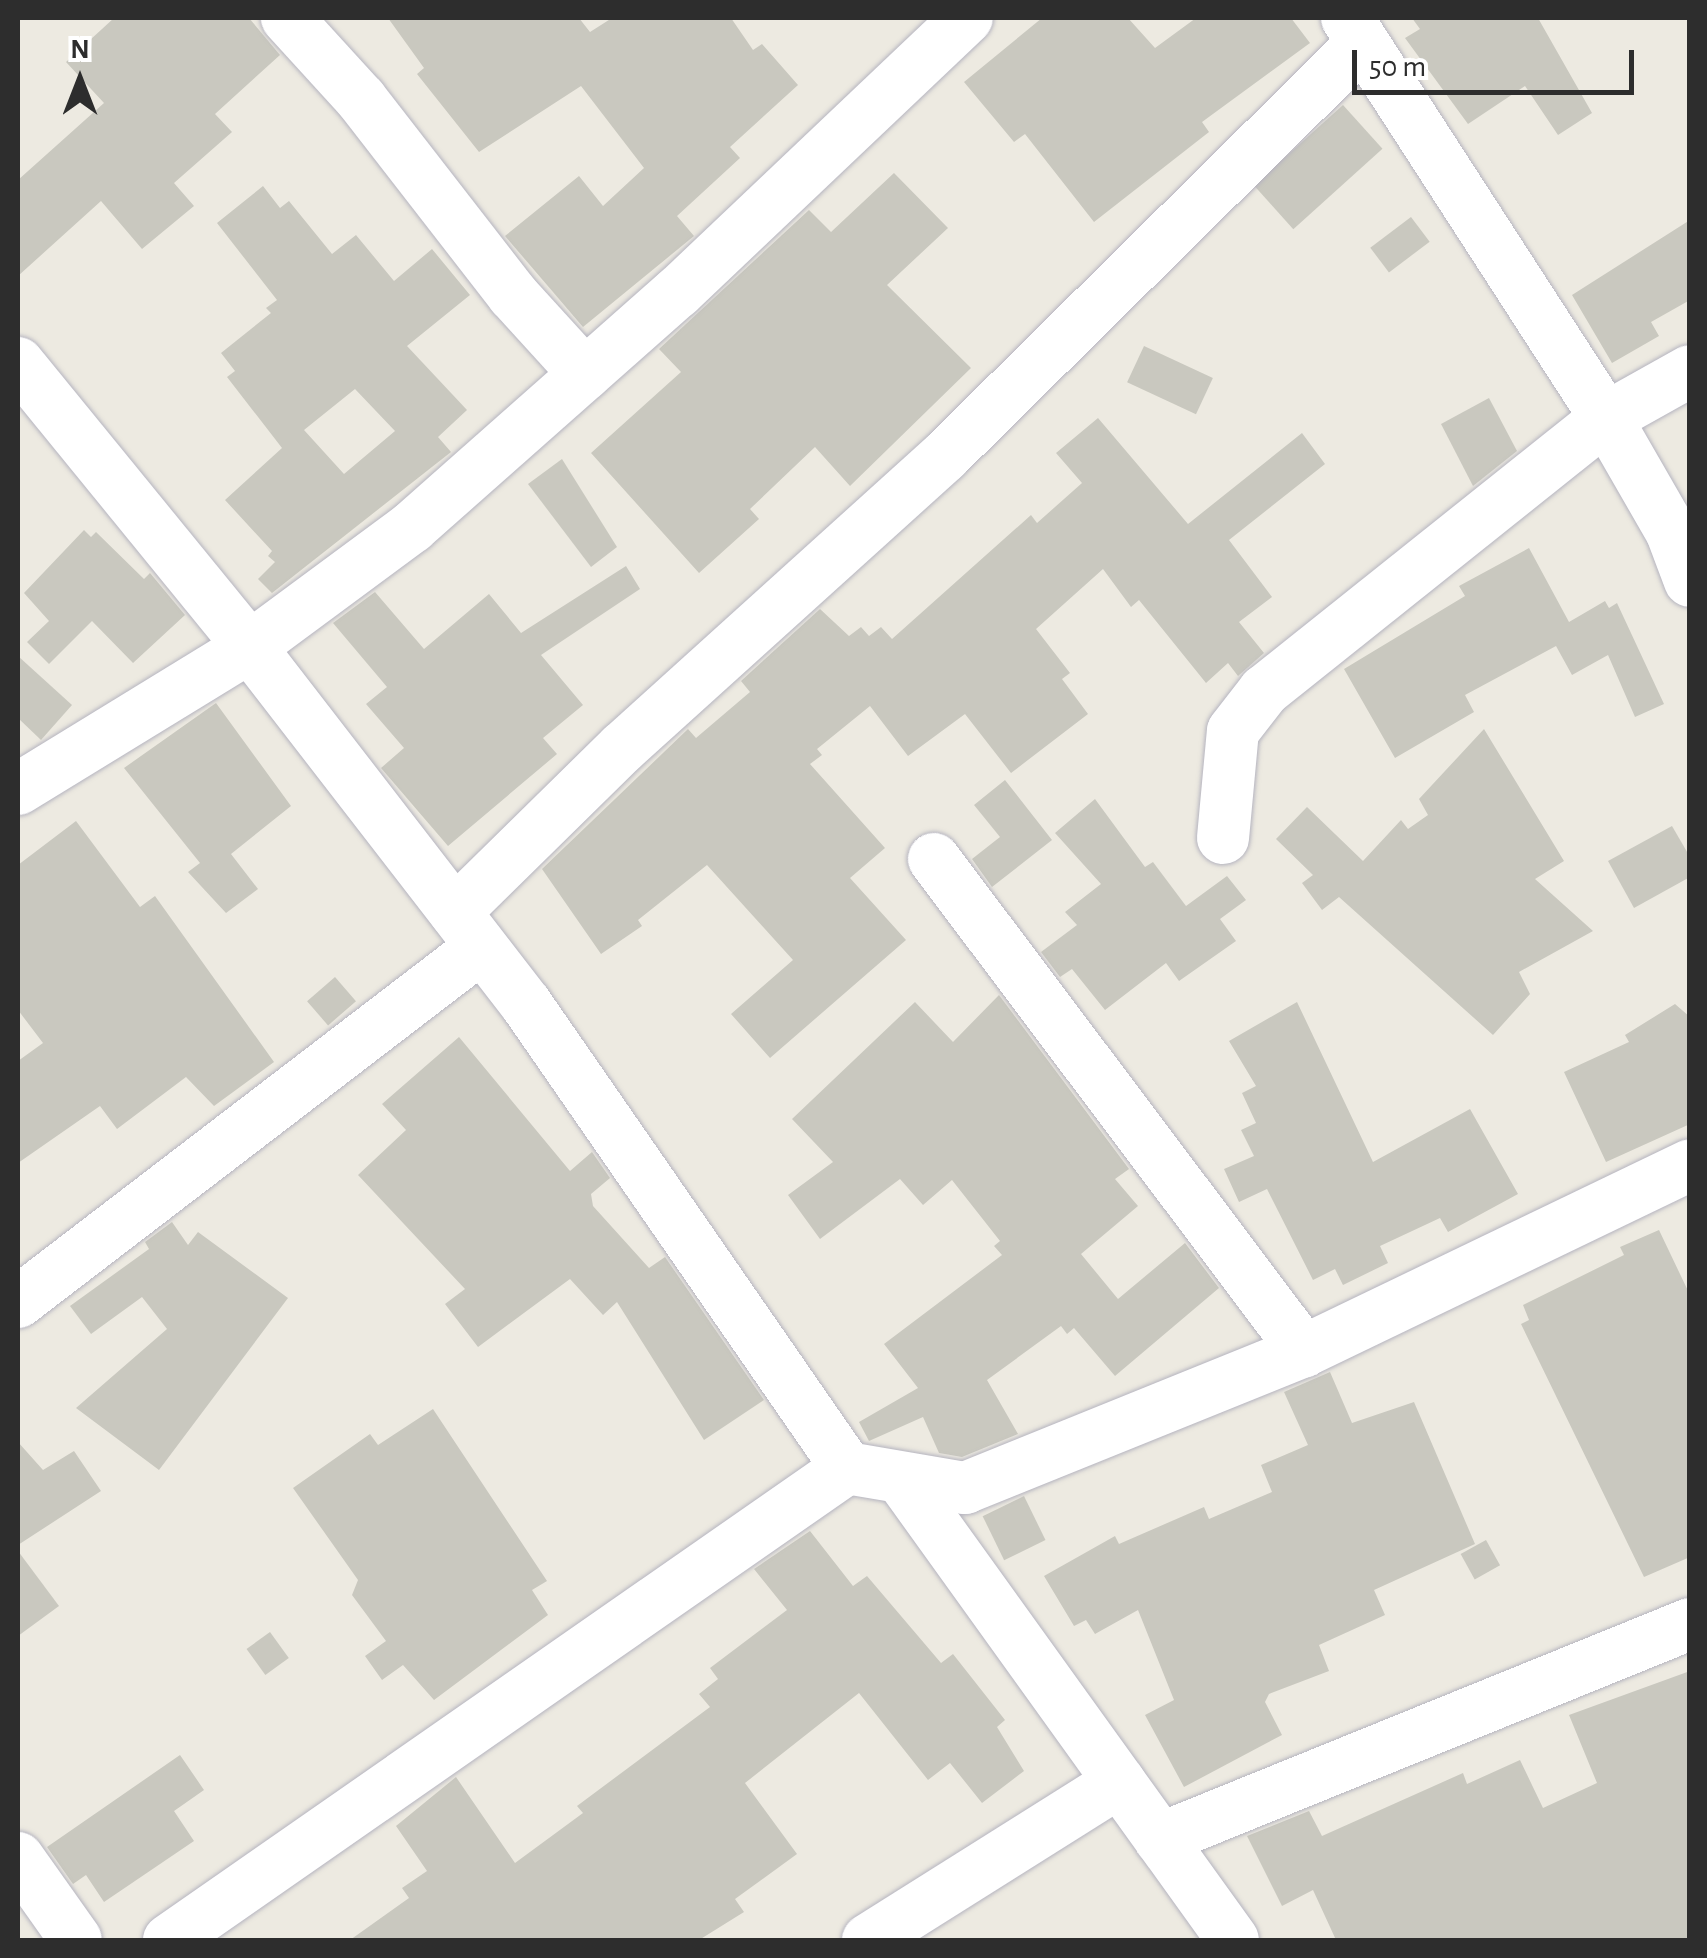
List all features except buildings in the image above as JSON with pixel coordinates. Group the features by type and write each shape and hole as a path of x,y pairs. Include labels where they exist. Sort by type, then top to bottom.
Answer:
{"street":[{"path":"287,18 361,99 513,295 585,374"},
{"path":"18,789 250,647 412,527 585,374 967,18"},
{"path":"18,1302 467,930 650,722 944,457 1355,30 1606,418 1672,532 1690,581"},
{"path":"18,363 250,647 467,930 671,1207 846,1468 903,1481 965,1488 1304,1350 1690,1165"},
{"path":"1223,838 1233,731 1264,691 1606,418 1690,371"},
{"path":"934,859 1304,1350"},
{"path":"169,1940 846,1468"},
{"path":"903,1481 1233,1940"},
{"path":"1160,1839 1690,1624"},
{"path":"868,1940 1119,1782"},
{"path":"18,1858 76,1940"}]}
